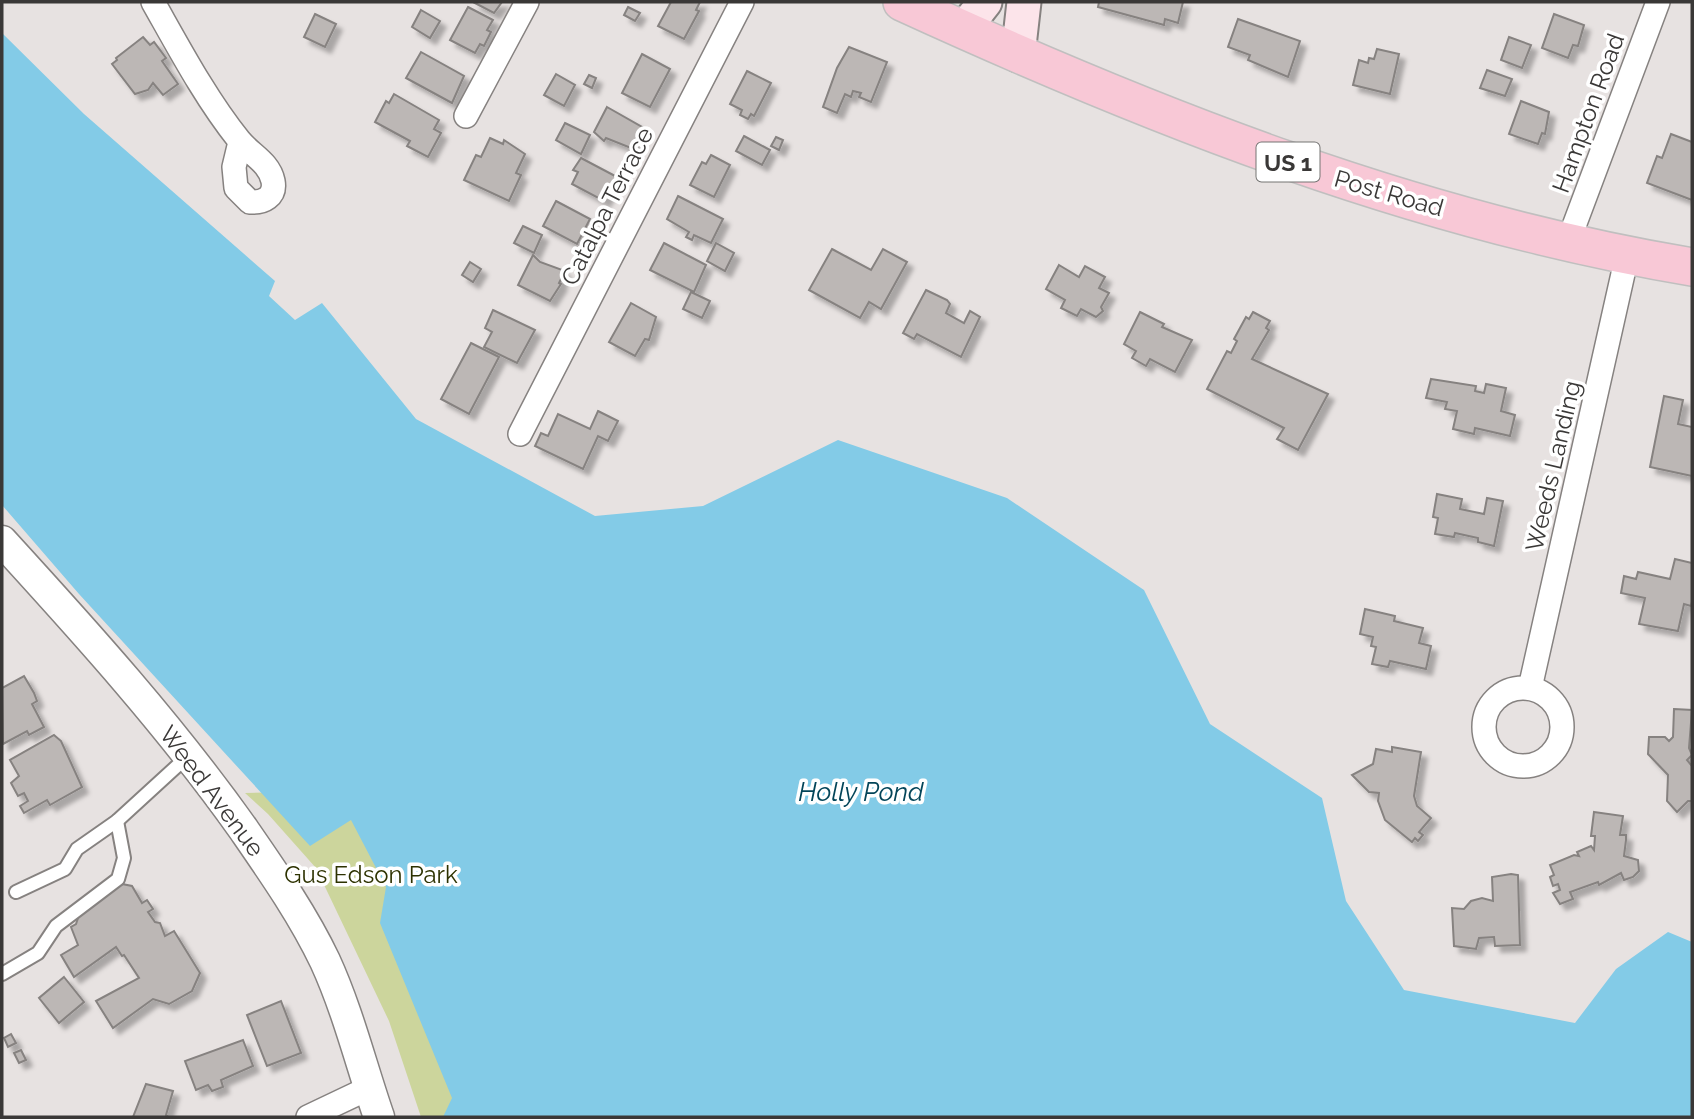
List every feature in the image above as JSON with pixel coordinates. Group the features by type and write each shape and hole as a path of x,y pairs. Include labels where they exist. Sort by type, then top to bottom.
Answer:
{"main road":[{"name":"Post Road","path":"902,2 1018,55 1203,131 1324,175 1568,242 1692,267"},
{"path":"963,30 985,2"},
{"path":"1018,55 1024,2"}],"street":[{"path":"153,2 240,142"},
{"path":"466,116 527,2"},
{"name":"Catalpa Terrace","path":"520,434 742,2"},
{"name":"Hampton Road","path":"1568,242 1658,2"},
{"name":"Weeds Landing","path":"1530,688 1627,256"},
{"name":"Weed Avenue","path":"2,541 107,656 188,756 262,857 313,940 347,1018 379,1117"},
{"path":"308,1117 369,1088"}],"lane":[{"path":"16,892 65,869 78,849 117,821 188,756"},
{"path":"2,974 38,953 56,926 118,879 124,858 117,821"}],"green space":[{"name":"Gus Edson Park","path":"325,791 365,799 464,1117 421,1117 389,1021 316,868 268,814 245,793"}],"water":[{"name":"Holly Pond","path":"2,33 84,114 275,281 269,296 295,320 322,303 416,419 595,516 703,506 838,440 1007,498 1144,590 1210,724 1322,798 1346,901 1404,990 1575,1023 1616,969 1668,932 1692,942 1692,1117 443,1117 452,1098 380,923 386,887 351,820 310,846 79,594 2,505"}],"building":[{"path":"473,2 502,2 494,13"},
{"path":"671,2 700,2 696,10 699,11 684,39 658,26"},
{"path":"1099,2 1183,2 1178,23 1165,19 1164,25 1098,7"},
{"path":"468,7 493,20 487,30 491,32 484,46 480,44 475,53 450,40"},
{"path":"628,7 640,13 635,21 624,15"},
{"path":"421,10 440,21 430,38 412,27"},
{"path":"315,14 336,24 325,47 304,37"},
{"path":"1554,14 1584,25 1578,46 1573,45 1568,58 1542,48"},
{"path":"1238,19 1300,41 1288,77 1248,60 1250,55 1228,47"},
{"path":"143,37 150,45 154,42 166,58 162,61 178,84 163,95 153,83 148,90 135,94 112,64"},
{"path":"1509,37 1531,45 1522,68 1501,60"},
{"path":"849,47 887,62 871,102 859,97 861,93 853,91 851,97 845,94 837,113 823,107 837,68"},
{"path":"1377,49 1399,54 1390,94 1353,85 1359,60 1368,63 1369,58 1374,59"},
{"path":"421,52 464,76 452,103 406,78"},
{"path":"642,54 670,69 650,107 622,93"},
{"path":"1487,70 1512,79 1505,96 1480,88"},
{"path":"747,71 771,83 754,116 751,114 748,119 740,115 742,110 730,104"},
{"path":"556,74 575,85 564,106 544,95"},
{"path":"589,75 596,78 592,88 584,84"},
{"path":"394,94 439,120 434,129 441,133 428,157 407,146 410,141 375,122 386,101 389,103"},
{"path":"1521,101 1549,112 1545,134 1542,133 1538,144 1509,134"},
{"path":"607,107 642,127 631,148 606,138 604,141 594,132"},
{"path":"565,123 590,135 581,154 556,140"},
{"path":"1671,134 1692,142 1692,200 1647,183 1657,156 1662,158"},
{"path":"744,136 770,150 762,165 736,151"},
{"path":"776,137 783,140 779,150 771,146"},
{"path":"490,138 503,144 504,140 525,154 516,173 521,175 509,201 464,180 476,155 481,157"},
{"path":"711,155 730,165 714,197 690,185 702,162 706,164"},
{"path":"581,158 617,177 604,201 572,184 578,172 573,170"},
{"path":"678,196 723,219 711,243 694,235 692,240 686,237 689,232 667,219"},
{"path":"556,201 590,219 577,244 543,226"},
{"path":"523,226 542,235 534,253 514,243"},
{"path":"664,243 706,265 694,292 650,270"},
{"path":"716,243 734,253 725,271 707,261"},
{"path":"832,249 871,270 883,249 907,262 881,309 869,302 860,318 809,290"},
{"path":"533,255 540,262 565,271 559,283 561,284 550,301 518,285"},
{"path":"470,262 481,269 473,282 462,275"},
{"path":"1059,265 1079,277 1085,266 1105,277 1099,288 1109,293 1101,307 1103,311 1096,317 1081,309 1077,316 1061,308 1065,300 1046,289"},
{"path":"926,290 947,300 950,304 946,313 964,323 970,311 980,317 961,357 917,334 914,339 903,333"},
{"path":"691,292 710,301 702,318 683,309"},
{"path":"631,303 656,317 649,340 645,339 635,356 609,342"},
{"path":"493,310 535,330 517,363 484,347 492,332 485,328"},
{"path":"1140,312 1164,324 1162,327 1192,340 1175,372 1150,359 1146,366 1132,358 1136,351 1124,344"},
{"path":"1253,312 1270,321 1266,328 1269,330 1252,359 1328,394 1298,450 1277,439 1284,428 1207,389 1227,351 1231,353 1237,341 1234,339 1246,317 1249,319"},
{"path":"471,343 499,357 469,414 441,399"},
{"path":"1431,379 1476,386 1475,391 1484,393 1486,384 1506,388 1501,411 1515,415 1510,436 1475,428 1474,434 1453,429 1457,411 1445,409 1447,402 1426,398"},
{"path":"1664,396 1683,400 1678,424 1692,427 1692,476 1650,467"},
{"path":"598,411 618,421 608,441 598,436 583,469 535,446 541,433 548,436 558,414 590,429"},
{"path":"1437,494 1462,499 1460,509 1484,514 1487,498 1503,501 1494,546 1478,542 1478,538 1455,533 1454,537 1435,534 1438,518 1433,517"},
{"path":"1675,559 1692,563 1692,602 1691,606 1684,604 1678,631 1639,624 1645,598 1621,593 1624,576 1636,579 1638,572 1670,579"},
{"path":"1365,609 1395,616 1394,621 1423,628 1419,643 1431,646 1426,669 1390,661 1388,667 1372,664 1376,647 1371,646 1373,637 1360,634"},
{"path":"24,676 34,693 37,701 32,704 44,727 29,735 27,731 3,744 2,688"},
{"path":"1674,709 1692,710 1689,748 1692,755 1687,760 1692,766 1692,801 1688,801 1677,812 1667,801 1668,775 1648,754 1649,737 1665,737 1669,741 1673,737"},
{"path":"54,735 61,741 82,787 50,805 47,800 24,813 20,806 28,801 24,793 18,796 11,783 19,776 10,760"},
{"path":"1392,747 1421,752 1414,796 1417,806 1431,818 1419,832 1423,835 1418,841 1415,838 1412,842 1385,820 1378,801 1379,793 1369,792 1352,775 1373,764 1376,749 1392,752"},
{"path":"1594,812 1623,816 1620,835 1626,835 1624,856 1638,860 1639,871 1624,880 1621,873 1599,885 1598,882 1570,892 1573,899 1560,904 1553,893 1560,890 1558,884 1553,886 1550,877 1554,875 1550,865 1574,855 1579,856 1577,852 1591,846 1594,850 1595,836 1591,836"},
{"path":"1518,875 1520,945 1495,946 1494,937 1479,938 1476,949 1454,946 1452,908 1464,909 1471,901 1482,898 1493,901 1492,877"},
{"path":"122,884 132,886 142,903 147,900 153,909 148,912 155,922 160,923 165,936 174,931 200,973 192,991 169,1004 153,999 113,1028 96,1001 139,978 124,955 122,956 116,947 74,977 61,955 78,945 71,927 76,924 80,912"},
{"path":"64,977 84,1002 59,1023 39,998"},
{"path":"281,1001 301,1053 267,1066 247,1015"},
{"path":"11,1034 16,1043 8,1047 4,1038"},
{"path":"243,1040 253,1066 221,1080 223,1087 212,1091 208,1085 196,1090 185,1061"},
{"path":"21,1050 26,1060 19,1063 14,1053"},
{"path":"146,1084 173,1091 166,1115 169,1117 133,1117"}]}
